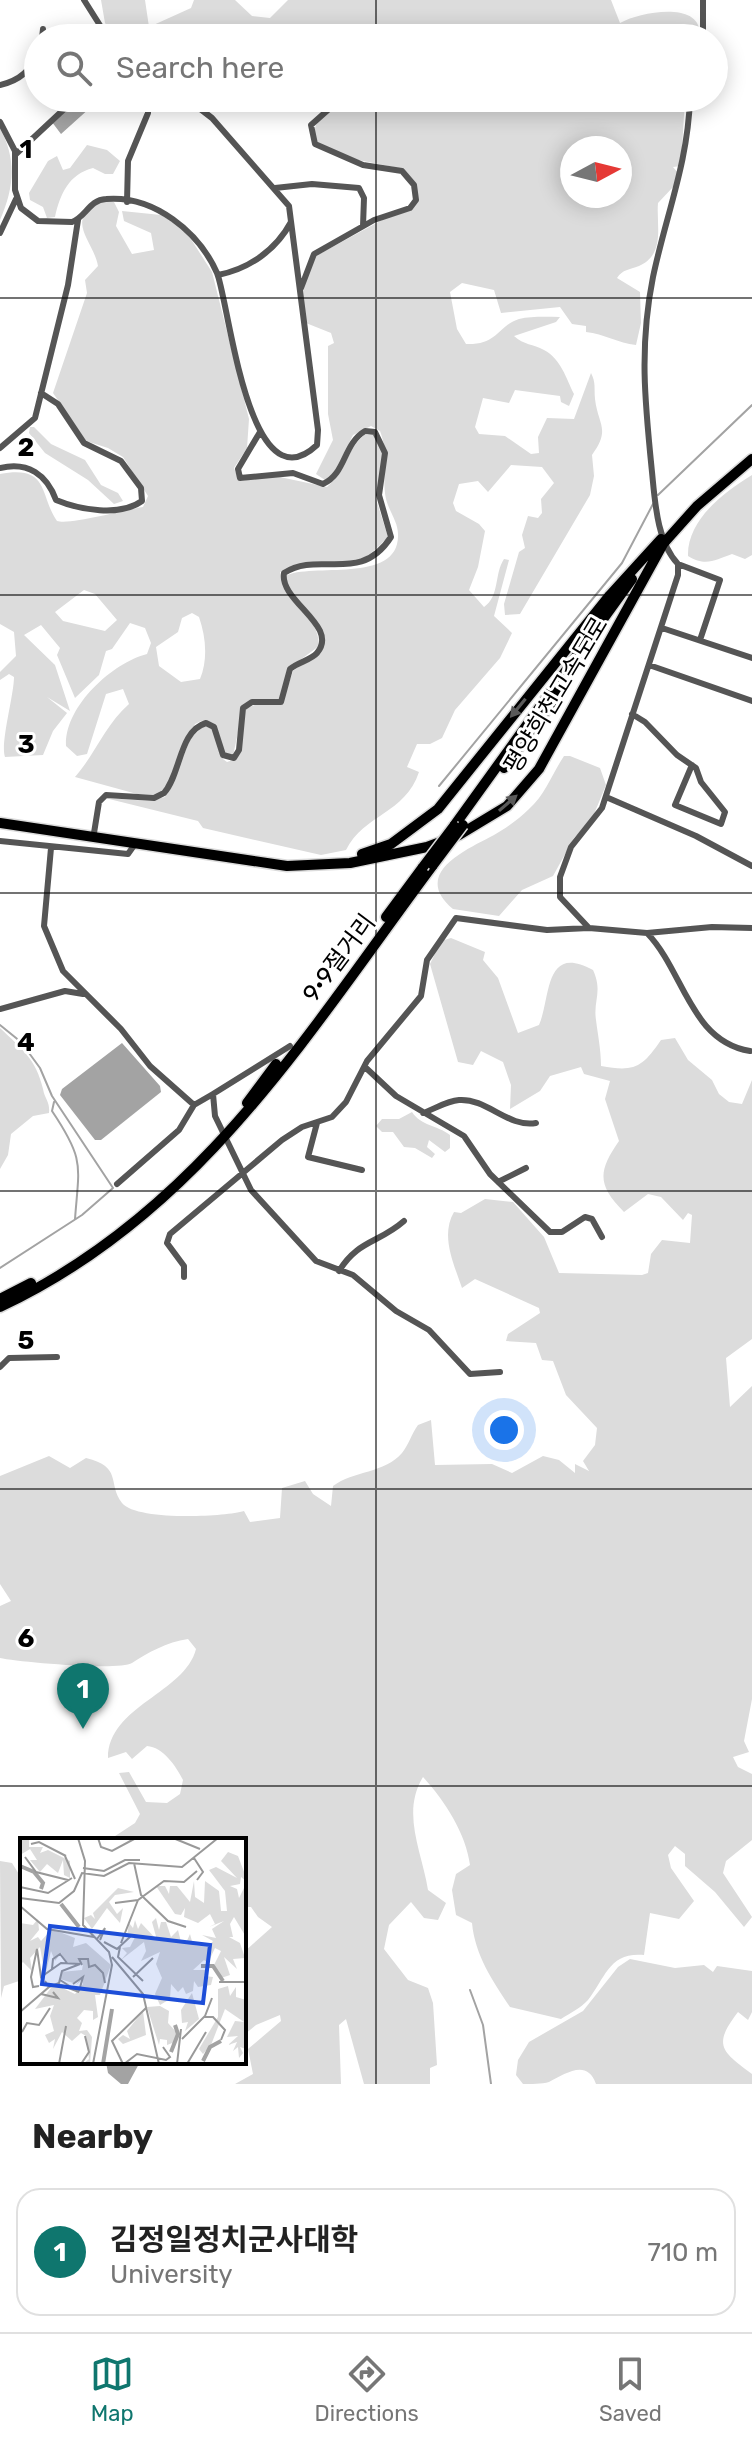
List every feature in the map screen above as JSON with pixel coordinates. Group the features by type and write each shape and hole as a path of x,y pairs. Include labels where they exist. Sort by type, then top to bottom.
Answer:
{"highway":[{"name":"평양희천고속도로","path":"0,820 287,866 328,866 427,847 459,835 493,816 523,790 555,743 645,567 664,540 752,456"},
{"name":"평양희천고속도로","path":"0,820 267,860 340,860 391,844 438,809 610,595 645,567"},
{"name":"9·9절거리","path":"0,1307 89,1256 171,1193 223,1136 428,866 645,567"},
{"name":"9·9절거리","path":"0,1299 85,1251 144,1208 223,1136 428,866"}],"street":[{"path":"84,0 99,24"},
{"path":"703,0 703,24"},
{"path":"0,85 24,74"},
{"path":"16,154 61,112"},
{"path":"127,202 128,161 148,112"},
{"path":"16,199 21,208 38,221 63,223 78,220 98,200 127,202 164,212 179,221 218,275 241,379 260,432 277,450 290,455 306,453 317,445 317,419 289,206 204,112"},
{"path":"300,291 314,254 363,226 410,208 416,200 416,190 402,171 363,165 315,144 311,125 322,112"},
{"path":"589,928 560,897 558,887 571,847 606,797 676,584 678,564 664,540 654,490 642,356 652,280 684,167 689,112"},
{"path":"0,122 16,154 16,199 0,233"},
{"path":"275,188 312,184 355,186 364,198 363,226"},
{"path":"218,275 253,263 275,244 292,219"},
{"path":"0,448 32,423 67,294 78,220"},
{"path":"0,468 24,467 42,475 52,484 56,500 65,504 116,509 142,501 141,488 121,461 84,443 58,404 41,393"},
{"path":"94,833 99,802 106,795 154,798 164,793 188,739 198,726 206,723 214,727 223,755 234,758 239,750 243,708 252,702 281,702 290,669 316,654 321,645 319,629 285,590 284,573 317,565 353,566 374,555 391,537 379,495 384,446 375,432 365,431 353,439 337,474 323,484 293,473 240,478 238,469 260,432"},
{"path":"678,564 720,580 700,640"},
{"path":"662,628 752,658"},
{"path":"649,665 752,701"},
{"path":"632,714 692,765 725,812 721,824 675,805 692,765"},
{"path":"606,797 696,836 752,866"},
{"path":"0,841 128,854 135,844"},
{"path":"51,848 45,910 46,936 63,971 121,1029 150,1066 194,1105"},
{"path":"184,1277 184,1266 167,1239 240,1172 292,1134 332,1117 346,1102 365,1067 421,996 427,960 456,918 547,930 589,928 647,933 712,927 752,928"},
{"path":"647,933 669,960 699,1020 733,1049 750,1051"},
{"path":"0,1009 65,991 86,995"},
{"path":"117,1184 179,1130 194,1105 290,1046"},
{"path":"365,1067 396,1096 464,1136 498,1182 550,1232 562,1232 585,1217 592,1219 602,1237"},
{"path":"213,1094 215,1116 251,1190 316,1261 353,1275 396,1311 429,1330 470,1374 500,1372"},
{"path":"423,1113 462,1100 478,1101 516,1121 536,1123"},
{"path":"317,1123 308,1157 362,1170"},
{"path":"498,1182 526,1168"},
{"path":"339,1271 359,1246 382,1237 404,1221"},
{"path":"0,1367 9,1358 57,1357"}],"shaded area":[{"path":"101,0 145,0 149,24 105,23"},
{"path":"194,0 235,0 252,16 270,18 288,0 611,0 620,23 656,12 683,13 697,24 156,24 191,8"},
{"path":"64,112 85,112 61,134 52,122"},
{"path":"326,112 684,112 681,166 673,167 679,174 674,186 658,203 656,247 647,261 624,271 617,278 640,292 641,323 636,345 586,332 586,326 572,324 560,307 501,313 494,290 462,283 450,292 457,329 466,344 485,342 519,319 560,317 556,322 514,336 544,350 559,364 574,394 569,406 561,402 560,396 515,390 509,403 483,398 475,427 479,434 505,436 531,454 539,453 538,437 547,418 574,419 591,373 602,433 592,455 594,476 590,495 520,614 505,615 504,604 519,552 525,548 522,535 528,516 538,518 542,513 541,499 554,483 542,467 511,465 488,492 478,481 459,484 453,503 456,511 485,531 478,567 469,590 484,607 495,591 504,559 509,560 494,616 512,633 500,658 455,710 442,738 430,744 417,744 407,767 419,772 404,797 363,829 346,850 321,855 203,828 198,821 105,798 150,801 165,797 191,738 205,725 214,730 223,759 227,762 236,759 245,709 260,703 282,704 293,671 313,657 322,644 323,636 288,591 285,576 297,572 370,566 385,560 395,550 398,530 386,499 384,449 380,431 371,426 353,435 332,477 325,480 316,474 333,440 328,414 328,346 334,343 331,333 306,323 302,292 314,257 417,201 415,182 404,169 358,160 317,144 315,129"},
{"path":"0,128 9,151 12,174 0,220"},
{"path":"87,145 107,150 120,161 113,174 93,168 78,175 63,193 55,217 47,218 43,207 30,200 29,193 48,161 57,156 63,170 70,168"},
{"path":"104,201 114,202 119,212 116,226 132,254 154,250 151,233 124,221 122,211 161,215 187,233 212,272 249,419 247,448 234,468 239,481 275,476 327,487 364,435 375,435 383,455 376,499 388,537 367,556 351,564 298,566 280,572 287,592 313,625 319,646 288,669 280,699 244,704 233,756 224,752 213,723 201,721 195,724 168,784 159,795 137,794 75,777 113,721 129,704 123,689 106,694 87,754 77,756 66,746 67,731 73,716 93,689 119,667 147,654 151,643 145,628 130,623 112,649 106,651 99,675 75,698 57,655 60,648 41,625 24,635 55,665 70,711 47,697 67,713 53,731 43,755 5,757 4,751 14,677 9,674 0,680 0,672 16,656 14,632 0,624 0,474 16,472 35,478 57,521 85,519 143,507 148,496 123,457 86,441 53,393 87,293 85,280 98,266 82,222 91,208","holes":["84,590 95,594 117,620 105,631 63,621 55,612","192,613 199,617 205,640 204,664 200,679 181,682 159,666 156,647 178,632 182,618"]},
{"path":"30,427 34,427 51,444 85,460 101,485 118,493 123,501 114,504 88,480 45,453 29,433"},
{"path":"752,475 752,555 745,559 732,554 705,562 688,556 689,543 700,519 719,499"},
{"path":"564,756 600,768 606,785 592,819 574,838 553,876 522,890 499,916 453,909 441,896 438,884 440,873 458,855 503,830 525,812 540,797"},
{"path":"451,938 485,952 483,960 498,978 518,1033 539,1025 552,977 558,968 566,963 577,963 593,970 596,978 595,1013 601,1066 636,1066 648,1057 661,1040 675,1038 688,1060 712,1080 719,1094 729,1102 742,1104 752,1080 752,1339 726,1358 730,1407 752,1386 752,1699 744,1741 749,1752 733,1757 738,1767 752,1774 752,1840 726,1861 723,1873 752,1917 744,1927 715,1892 685,1866 685,1854 675,1846 668,1855 671,1868 694,1901 679,1919 650,1913 644,1955 632,1955 616,1962 588,2000 561,2019 510,2007 481,1957 472,1923 456,1915 452,1890 456,1874 470,1865 468,1853 453,1818 423,1777 414,1804 415,1833 428,1890 446,1903 438,1920 424,1918 411,1902 389,1925 384,1949 408,1980 428,1988 433,2003 437,2065 430,2068 430,2084 364,2084 346,2019 339,2025 341,2084 235,2084 253,2074 248,2049 281,2021 280,2015 256,2025 246,2033 246,1950 272,1927 258,1917 251,1907 246,1907 246,1838 112,1838 135,1823 140,1814 119,1773 129,1772 146,1802 167,1803 180,1794 183,1780 173,1763 153,1747 147,1746 132,1759 126,1752 108,1758 111,1740 120,1725 178,1677 196,1649 188,1639 180,1640 132,1663 108,1666 0,1658 0,1606 11,1601 0,1584 0,1476 49,1456 70,1468 86,1458 110,1471 118,1496 130,1509 181,1516 244,1511 250,1522 280,1518 282,1488 305,1481 313,1494 331,1506 333,1486 395,1460 418,1425 431,1420 435,1465 492,1464 512,1473 543,1456 559,1460 575,1473 575,1464 589,1471 583,1461 595,1445 597,1428 566,1395 553,1361 542,1360 536,1343 506,1341 508,1334 540,1313 539,1308 475,1279 462,1288 448,1240 450,1221 454,1212 461,1213 485,1199 513,1202 544,1237 559,1273 642,1275 648,1273 651,1254 662,1240 690,1243 692,1215 688,1213 683,1220 661,1197 648,1194 624,1212 609,1194 604,1170 619,1141 605,1099 610,1081 584,1074 581,1067 550,1076 540,1091 510,1109 511,1085 503,1062 481,1051 473,1065 458,1062 430,964 441,941"},
{"path":"0,1028 32,1062 49,1113 33,1116 11,1134 8,1155 0,1169"},
{"path":"122,1043 160,1086 161,1092 101,1140 95,1140 60,1095 62,1089"},
{"path":"412,1112 420,1120 450,1135 450,1148 445,1152 429,1140 427,1147 435,1154 432,1158 415,1148 404,1147 393,1132 382,1132 376,1126 382,1119 399,1119"},
{"path":"0,1861 12,1863 20,1876 20,1981 4,1986 1,1998"},
{"path":"630,1959 675,1968 704,1965 713,1972 717,1966 752,1971 752,2012 748,2020 738,2012 723,2040 728,2053 752,2074 752,2084 596,2084 587,2072 575,2070 549,2082 523,2084 516,2075 518,2060 529,2042 583,2011 618,1967"},
{"path":"106,2064 139,2064 128,2084 121,2084 108,2073"}],"waterway":[{"path":"658,495 752,405"},
{"path":"439,786 622,563 653,504"},
{"path":"0,1025 21,1042 40,1068 52,1096 113,1188 82,1215 0,1268"},
{"path":"54,1102 52,1111 70,1141 77,1163 75,1219"},
{"path":"470,1990 483,2025 491,2084"}],"place":[{"name":"김정일정치군사대학","path":"83,1729"}]}
